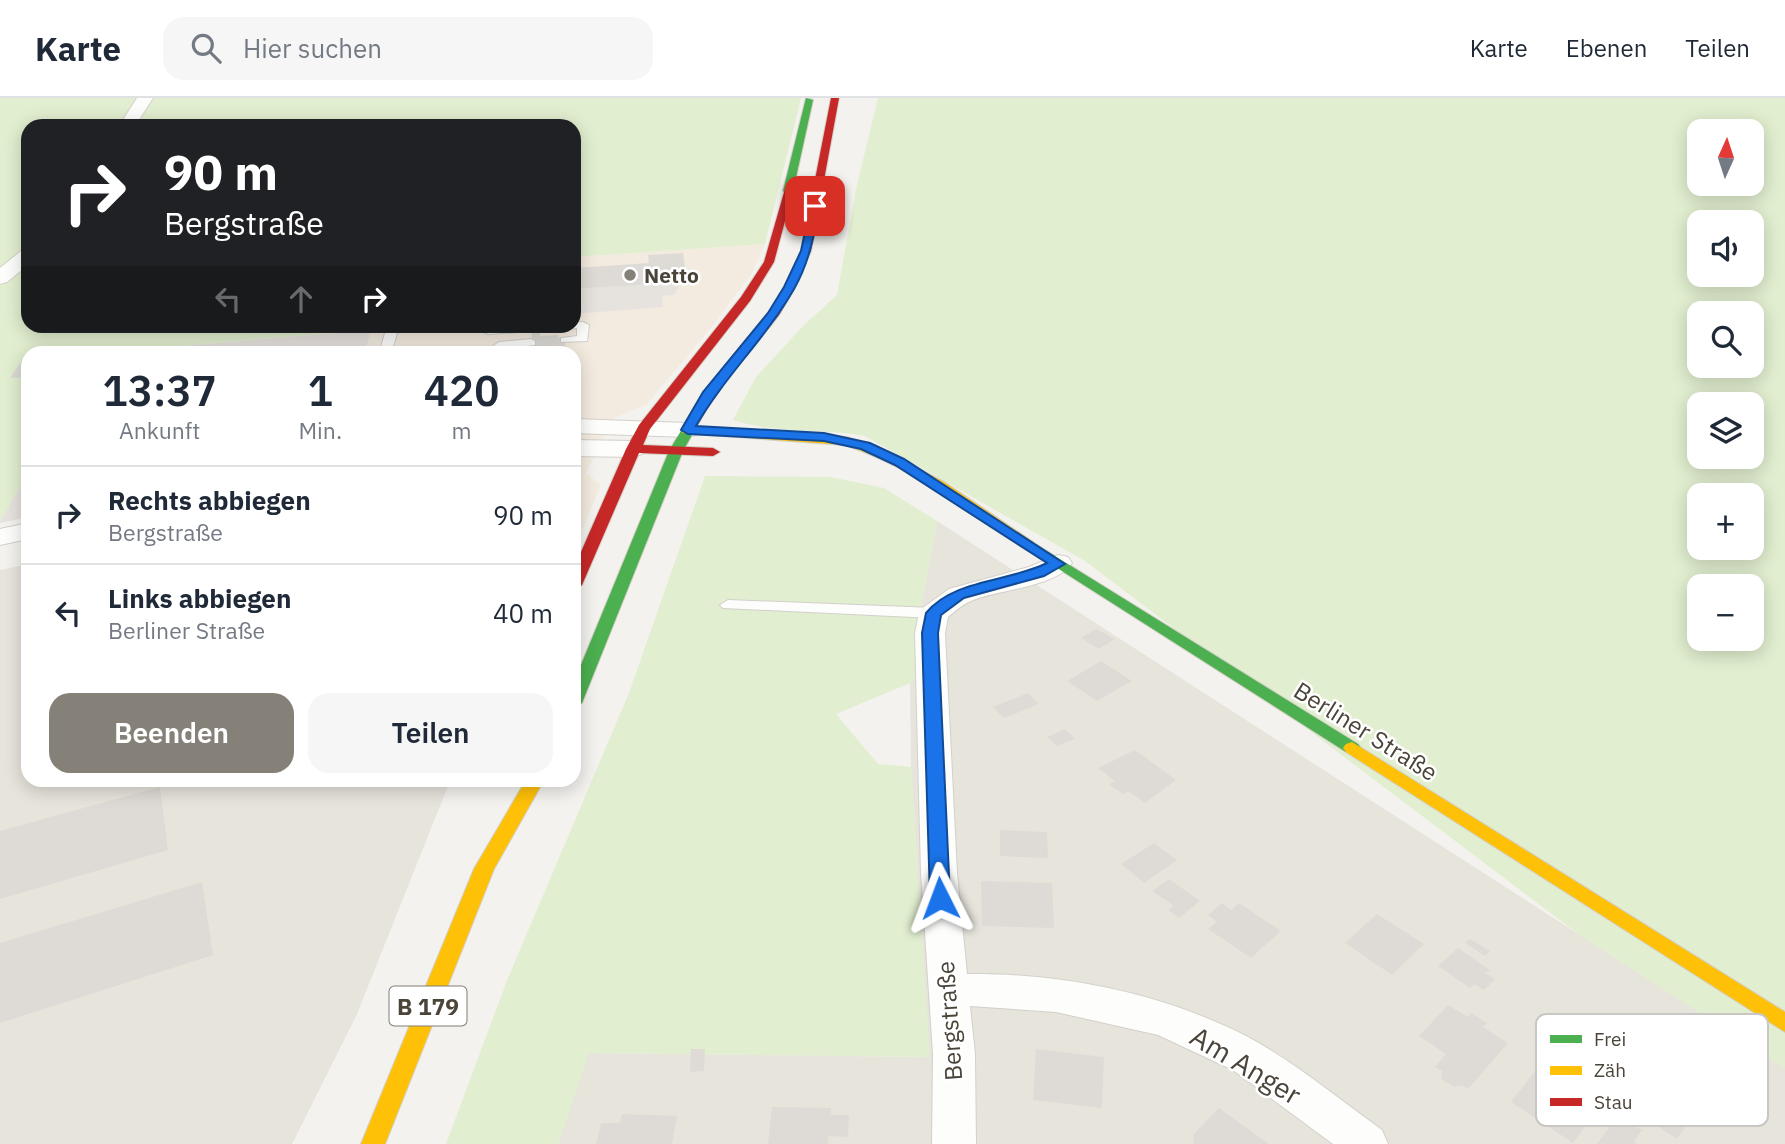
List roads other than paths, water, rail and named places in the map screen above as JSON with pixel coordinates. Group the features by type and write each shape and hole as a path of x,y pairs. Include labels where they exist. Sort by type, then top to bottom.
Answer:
{"main road":[{"path":"581,569 639,439 741,306 769,262 780,227 810,98"},
{"path":"581,686 682,440 708,395 772,315 796,274 809,239 835,98"},
{"path":"682,440 730,453"},
{"name":"Berliner Straße","path":"682,440 846,440 900,462 922,479 1785,1023"},
{"name":"Berliner Straße","path":"855,460 922,479"},
{"name":"B 179","path":"373,1144 484,869 531,787"},
{"name":"B 179","path":"484,869 496,818"}],"street":[{"path":"132,119 145,98"},
{"path":"0,278 21,261"},
{"path":"581,427 639,439"},
{"path":"581,447 639,439 682,440"},
{"path":"0,537 21,532"},
{"path":"0,555 21,550"},
{"path":"934,613 959,595 1039,573 1058,564"},
{"name":"Bergstraße","path":"934,613 930,633 939,873 954,1054 954,1144"},
{"name":"Am Anger","path":"949,990 982,989 1108,1004 1175,1024 1232,1049 1366,1144"}],"lane":[{"path":"565,341 583,339 581,325"},
{"path":"499,346 531,343"},
{"path":"728,605 934,613"}],"place":[{"name":"Netto","path":"630,275"}]}
